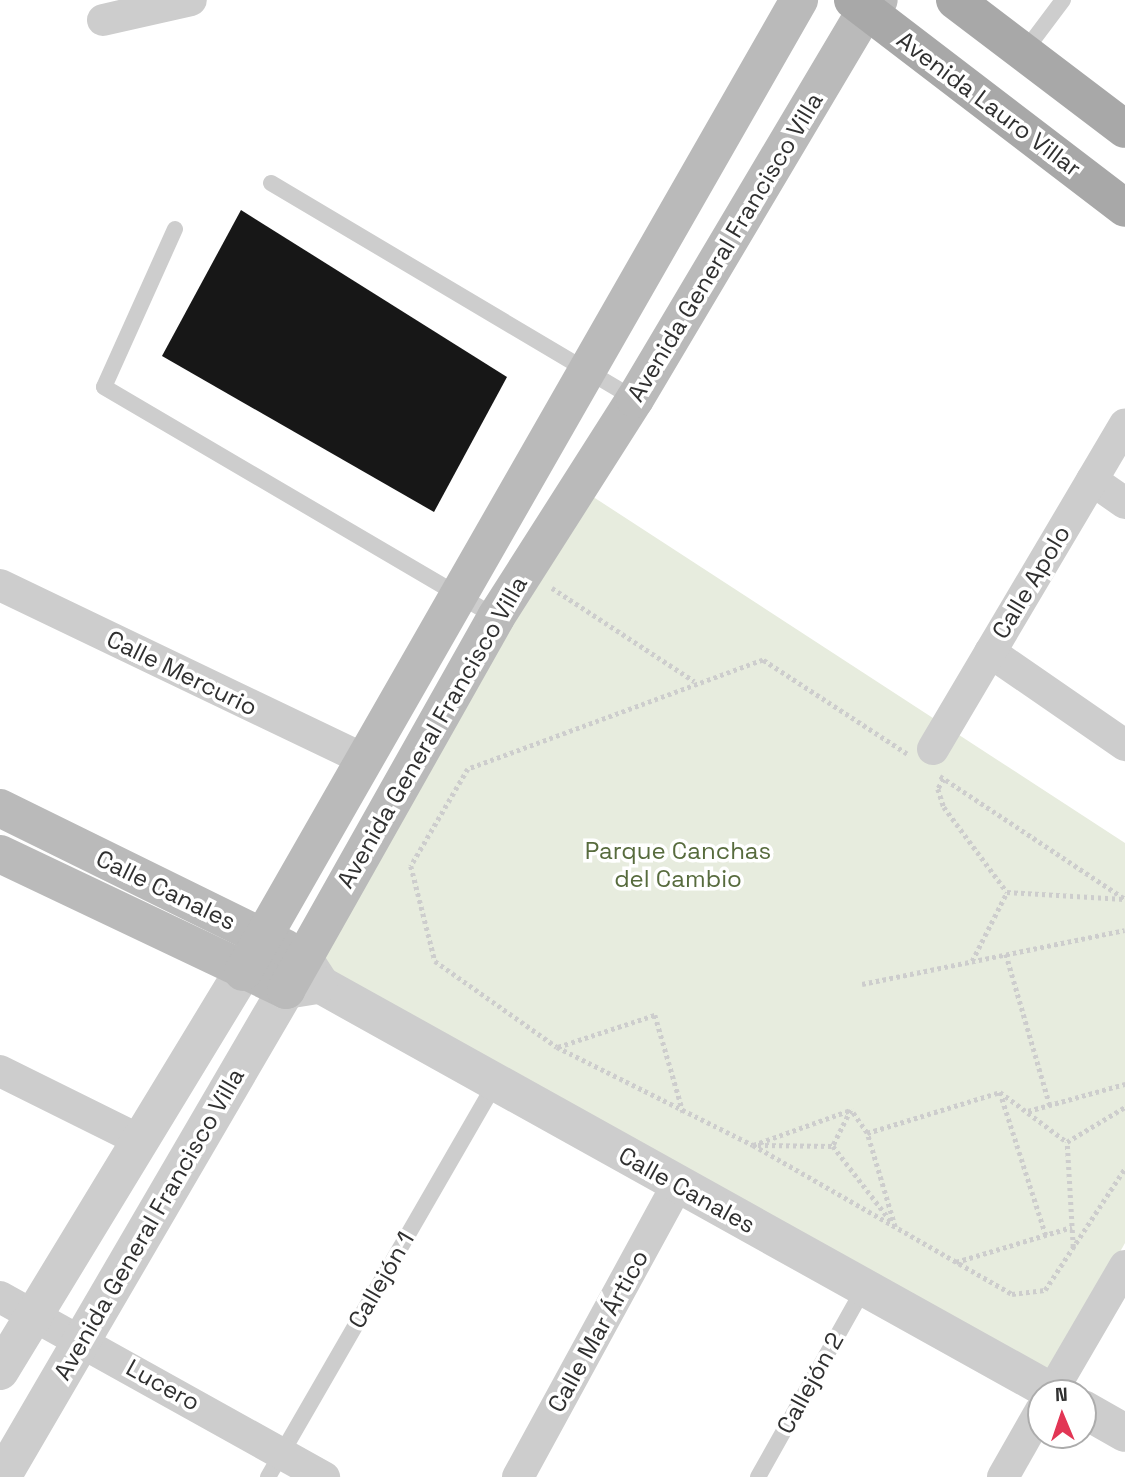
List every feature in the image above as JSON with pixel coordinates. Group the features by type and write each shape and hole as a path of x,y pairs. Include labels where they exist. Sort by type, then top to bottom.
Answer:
{"main road":[{"name":"Avenida General Francisco Villa","path":"243,972 799,0"},
{"path":"955,0 1125,129"},
{"name":"Avenida General Francisco Villa","path":"303,977 496,617 635,399 866,3"},
{"name":"Avenida Lauro Villar","path":"866,3 1125,208"},
{"name":"Calle Canales","path":"0,808 263,937 303,977"},
{"name":"Calle Canales","path":"0,853 243,972 303,977"}],"street":[{"path":"103,20 191,0"},
{"name":"Calle Apolo","path":"1125,424 990,652 1125,745"},
{"path":"1092,480 1125,503"},
{"name":"Calle Mercurio","path":"0,585 365,760"},
{"path":"926,759 990,652"},
{"name":"Avenida General Francisco Villa","path":"0,1371 16,1305 139,1140 243,972"},
{"name":"Calle Canales","path":"303,977 678,1184 1027,1383"},
{"name":"Avenida General Francisco Villa","path":"2,1477 82,1339 303,977"},
{"path":"0,1071 139,1140"},
{"name":"Calle Mar Ártico","path":"517,1477 678,1184"},
{"path":"1066,1379 1125,1266"},
{"name":"Lucero","path":"16,1305 82,1339 275,1464 324,1477"},
{"name":"Calle Canales","path":"1097,1419 1125,1433"},
{"path":"1003,1477 1027,1442"}],"lane":[{"path":"1024,52 1063,0"},
{"path":"271,183 635,399"},
{"path":"175,229 104,387 461,591 496,617"},
{"name":"Callejón 1","path":"275,1464 495,1084"},
{"name":"Callejón 2","path":"758,1477 863,1290"}],"path":[{"path":"525,570 694,682"},
{"path":"1125,899 944,779 926,759 763,660 694,682 468,769 411,866 442,970 557,1047 684,1115 753,1145 1012,1294 1028,1295 1045,1290 1125,1168"},
{"path":"944,779 938,789 944,807 1007,892"},
{"path":"1007,892 1125,899"},
{"path":"972,961 1007,892"},
{"path":"862,984 1125,930"},
{"path":"1006,954 1050,1105"},
{"path":"557,1047 655,1015 684,1115"},
{"path":"1027,1112 1125,1084"},
{"path":"1000,1092 1067,1142 1073,1248"},
{"path":"867,1133 1000,1092"},
{"path":"1000,1092 1046,1235"},
{"path":"1067,1142 1125,1107"},
{"path":"753,1145 850,1110"},
{"path":"850,1110 867,1133 896,1228"},
{"path":"833,1146 850,1110"},
{"path":"753,1145 833,1146"},
{"path":"833,1146 896,1228"},
{"path":"956,1262 1072,1227"}],"green space":[{"name":"Parque Canchas del Cambio","path":"578,487 1125,843 1125,1243 1048,1379 1041,1379 314,963"}],"building":[{"path":"241,210 507,377 434,512 162,356"}]}
